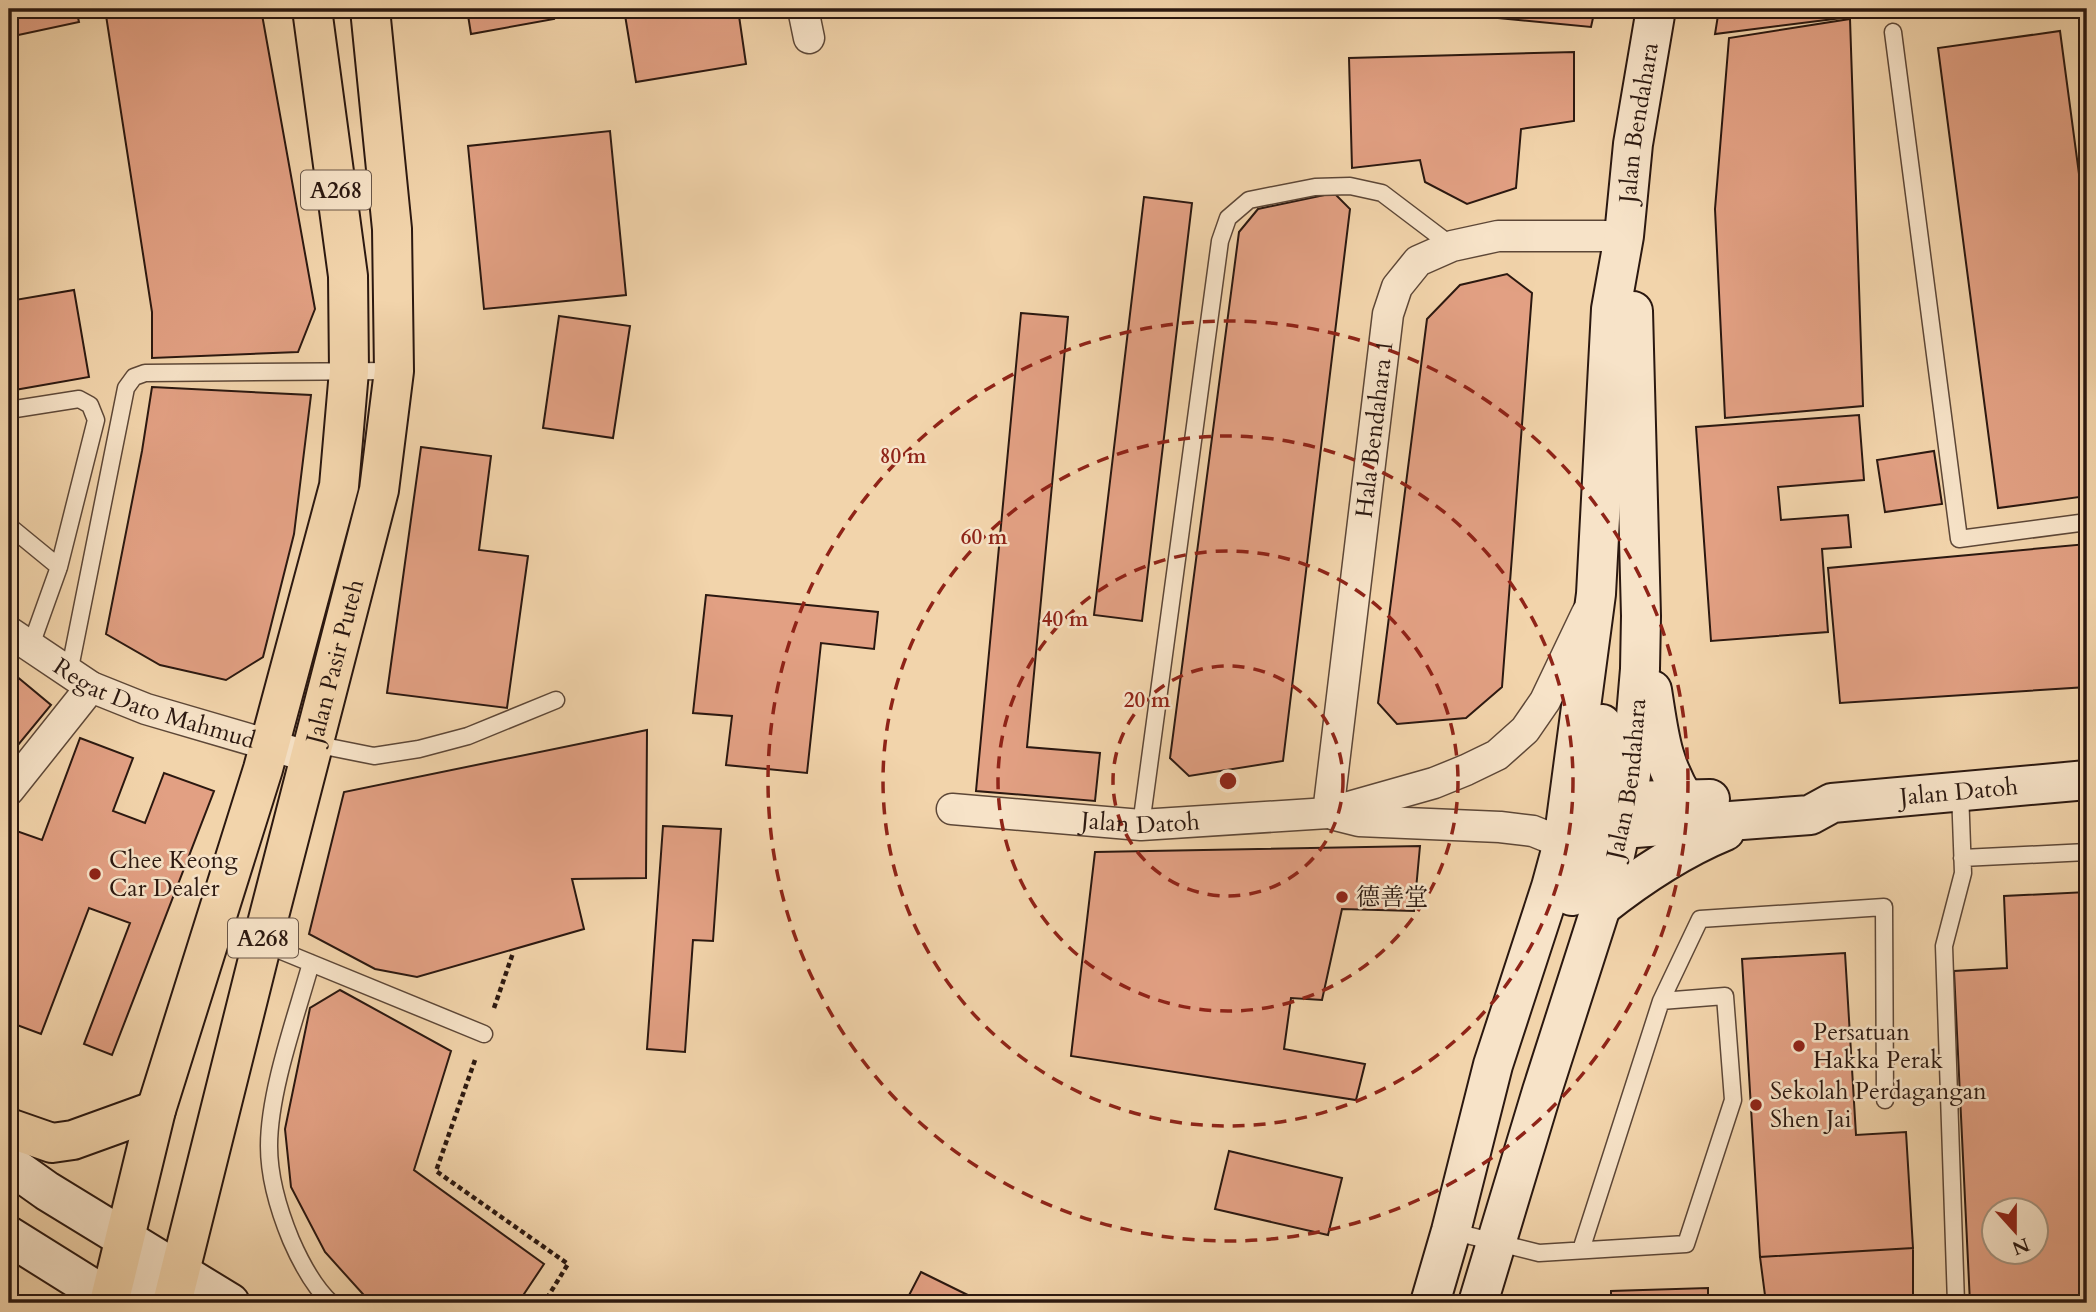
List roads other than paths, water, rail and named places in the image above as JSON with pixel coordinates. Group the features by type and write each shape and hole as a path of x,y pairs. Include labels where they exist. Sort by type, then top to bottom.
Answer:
{"main road":[{"name":"Jalan Pasir Puteh","path":"112,1302 156,1110 270,745 339,486 349,371 348,276 312,9"},
{"name":"Jalan Pasir Puteh","path":"176,1288 261,943 379,490 394,372 392,229 370,9"},
{"name":"Jalan Bendahara","path":"1430,1303 1493,1065 1563,843 1596,594 1611,309 1624,236 1633,144 1657,9"},
{"name":"Jalan Bendahara","path":"1478,1303 1609,882 1619,815 1631,775 1640,668 1641,616 1633,309 1624,236"},
{"path":"1508,1019 1537,975 1560,930 1588,848 1619,815 1599,790 1603,715 1596,594"},
{"path":"1641,616 1664,757 1672,780 1685,800"},
{"name":"Jalan Datoh","path":"1619,815 1753,820 1810,815 1832,803 2087,780"},
{"name":"Jalan Datoh","path":"1619,815 1685,800 1808,793 1832,803"},
{"path":"1601,906 1682,850 1753,820"},
{"path":"9,1128 52,1143 74,1140 156,1110"},
{"path":"9,1164 125,1240 176,1288 230,1303"},
{"path":"9,1236 112,1302"},
{"path":"125,1240 153,1303"}],"street":[{"path":"803,9 809,38"},
{"name":"Hala Bendahara 1","path":"1328,813 1388,314 1397,287 1418,261 1452,246 1498,236 1624,236"},
{"name":"Jalan Datoh","path":"952,808 1141,825 1328,813 1434,783 1497,755 1525,730 1545,701 1596,594"},
{"name":"Regat Dato Mahmud","path":"19,640 80,680 146,709 270,745 312,750"},
{"path":"9,790 80,680"},
{"name":"Jalan Datoh","path":"1328,813 1359,821 1533,831 1563,843"}],"lane":[{"path":"1893,32 1959,539 2087,522"},
{"path":"1141,825 1220,242 1228,218 1249,200 1315,187 1350,186 1382,193 1452,246"},
{"path":"80,680 126,388 134,377 145,373 394,372"},
{"path":"9,410 79,399 90,405 96,420 59,567 19,640"},
{"path":"9,526 59,567"},
{"path":"312,750 374,755 419,749 468,736 556,700"},
{"path":"1956,1303 1944,946 1962,873 1960,791"},
{"path":"1962,858 2087,852"},
{"path":"1581,1250 1661,1001 1700,919 1884,907 1885,1100"},
{"path":"261,943 484,1034"},
{"path":"311,963 281,1073 269,1146 272,1181 282,1219 300,1261 321,1294 331,1303"},
{"path":"1451,1231 1539,1253 1686,1244 1733,1100 1725,996 1661,1001"}],"place":[{"name":"Chee Keong Car Dealer","path":"95,874"},
{"name":"德善堂","path":"1342,897"},
{"name":"Persatuan Hakka Perak","path":"1799,1046"},
{"name":"Sekolah Perdagangan Shen Jai","path":"1756,1105"}]}
